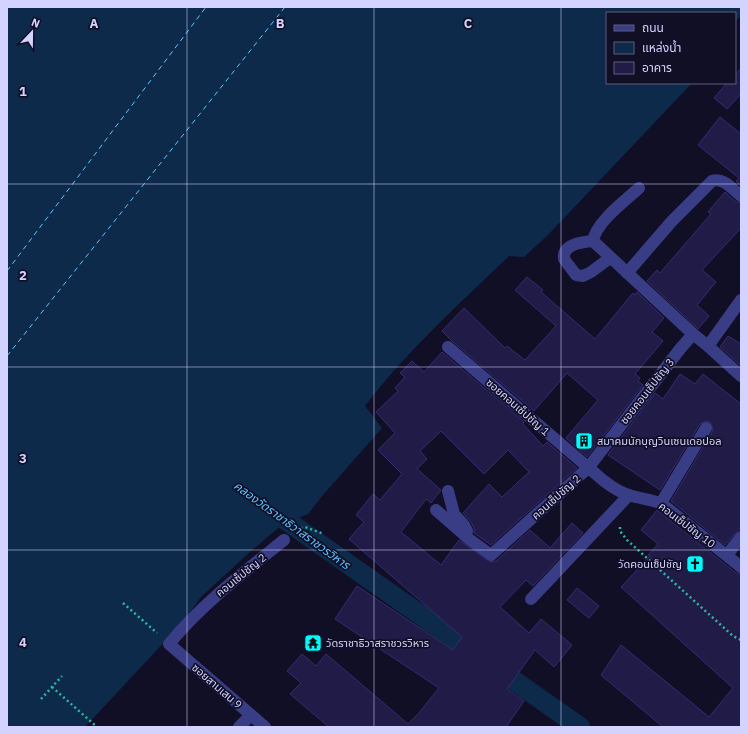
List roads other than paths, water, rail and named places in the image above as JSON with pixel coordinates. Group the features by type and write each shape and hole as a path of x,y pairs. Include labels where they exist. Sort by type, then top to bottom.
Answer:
{"street":[{"path":"627,273 672,222 712,181 722,181 741,196"},
{"path":"593,240 594,234 601,224 640,188"},
{"path":"593,240 577,242 565,252 564,259 576,275 582,276 591,272 610,258"},
{"path":"593,240 610,258 741,376"},
{"path":"708,346 741,300"},
{"name":"ซอยคอนเซ็ปชัญ 3","path":"588,468 693,334"},
{"name":"ซอยคอนเซ็ปชัญ 1","path":"448,347 588,468"},
{"path":"661,503 706,428"},
{"name":"คอนเซ็ปชัญ 10","path":"588,468 615,489 634,497 645,498 661,503 741,567"},
{"name":"คอนเซ็ปชัญ 2","path":"436,510 491,555 588,468"},
{"name":"คอนเซ็ปชัญ 2","path":"448,492 454,514 464,525 470,538"},
{"path":"531,599 629,495"},
{"path":"726,555 741,537"},
{"name":"คอนเซ็ปชัญ 2","path":"169,644 185,625 215,595 284,540"},
{"name":"ซอยสามเสน 9","path":"169,644 265,727"},
{"path":"239,727 251,715"}],"water":[{"path":"7,7 741,7 741,16 736,20 736,12 606,12 606,84 691,84 548,235 524,257 509,256 398,366 365,406 382,428 308,514 283,524 201,597 182,623 85,727 7,727"}],"waterway":[{"name":"คลองวัดราชาธิวาสราชวรวิหาร","path":"267,507 580,727"}],"place":[{"name":"สมาคมนักบุญวินเซนเดอปอล","path":"584,441"},
{"name":"วัดคอนเซ็ปชัญ","path":"695,564"},
{"name":"วัดราชาธิวาสราชวรวิหาร","path":"313,643"}]}
